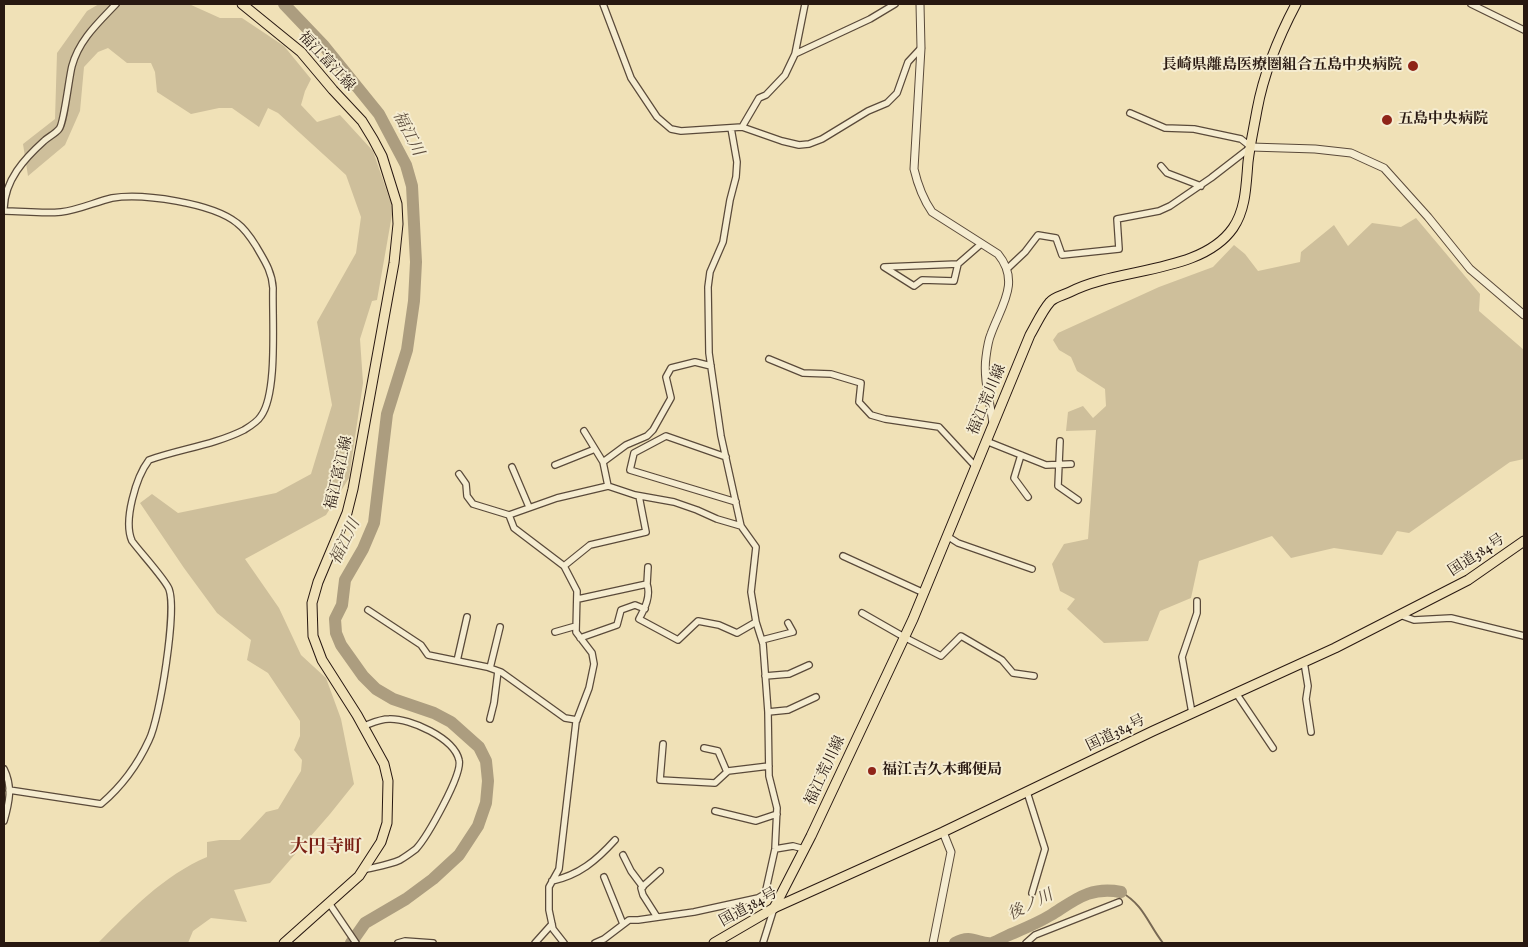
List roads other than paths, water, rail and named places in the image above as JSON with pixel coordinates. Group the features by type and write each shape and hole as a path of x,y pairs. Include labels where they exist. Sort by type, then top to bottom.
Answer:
{"main road":[{"name":"福江富江線","path":"242,4 294,45 362,121 382,156 397,204 398,224 395,257 353,489 347,512 318,582 312,609 313,636 322,660 364,726 387,772 389,794 387,823 377,850 353,882 284,943"},
{"name":"福江荒川線","path":"774,908 804,849 924,593 1030,335 1050,301 1079,287 1106,278 1183,262 1203,254 1233,229 1243,206 1264,75 1282,29 1296,4"},
{"name":"国道384号","path":"714,943 774,908 943,832 1335,648 1468,580 1524,541"}],"street":[{"path":"9,790 101,804 114,792 138,760 150,739 155,723 170,634 172,600 169,588 129,536 128,526 138,481 143,467 149,460 221,439 243,430 261,417 266,406 270,388 272,276 250,238 238,223 227,216 210,210 149,196 129,196 110,199 60,212 4,210 8,185 19,168 30,153 59,129 72,65 83,41 99,20 116,4"},
{"path":"603,4 631,78 653,112 664,124 681,131 742,127 782,141 799,145 809,144 822,139 868,111 887,103 897,93 908,62 921,48"},
{"path":"742,127 759,98 766,95 785,76 795,54 805,4"},
{"path":"795,54 870,19 895,4"},
{"path":"920,4 921,48 914,169 918,185 925,202 932,212 998,254 1008,268 1009,279 1006,297 990,335 986,359 993,423"},
{"path":"1471,4 1524,30"},
{"path":"1130,113 1165,128 1194,129 1241,139 1251,147 1315,149 1351,153 1384,168 1428,217 1470,269 1524,315"},
{"path":"595,943 604,939 629,920 694,912 758,898 765,894 775,849 777,814 769,776 768,712 762,640 756,622 751,592 756,548 741,526 721,436 711,366 708,324 708,287 712,264 723,242 736,177 737,162 732,128"},
{"path":"1008,268 1025,252 1038,235 1056,238 1062,254 1119,249 1117,219 1159,211 1170,206 1201,186 1251,147"},
{"path":"1161,166 1167,173 1201,186"},
{"path":"958,264 954,281 922,280 914,286 884,267 958,264 982,244"},
{"path":"769,359 803,373 831,374 861,383 859,402 871,415 885,419 939,427 976,467"},
{"path":"603,462 626,445 648,436 653,430 671,398 666,376 671,368 695,362 711,366"},
{"path":"584,431 603,462 608,486"},
{"path":"726,457 666,436 634,453 630,470 736,502"},
{"path":"986,441 1046,465 1071,464"},
{"path":"1060,441 1058,486 1078,500"},
{"path":"556,465 595,450"},
{"path":"1021,455 1014,478 1028,497"},
{"path":"512,467 529,507"},
{"path":"459,474 466,484 467,496 473,504 509,515 557,498 608,486 639,496 674,502 697,510 717,520 741,526"},
{"path":"564,566 590,545 646,532 639,496"},
{"path":"509,515 514,528 564,566 577,591 576,632 592,652 594,664 589,688 577,720 559,869 549,887 549,910 553,929 564,943"},
{"path":"947,536 958,543 1032,569"},
{"path":"843,556 924,593"},
{"path":"648,567 647,584 649,590 639,619 678,640 698,621 719,625 737,633 756,622"},
{"path":"578,599 647,584"},
{"path":"1192,714 1182,657 1197,614 1197,601"},
{"path":"580,638 617,625 621,610 636,605 644,609"},
{"path":"368,610 421,645 428,655 498,671 566,718 577,720"},
{"path":"862,613 941,656 961,636 1002,660 1013,673 1034,676"},
{"path":"1400,615 1414,620 1451,618 1524,636"},
{"path":"457,661 467,617"},
{"path":"762,640 793,632 788,623"},
{"path":"555,632 576,626"},
{"path":"490,668 500,627"},
{"path":"1304,662 1308,686 1306,699 1311,732"},
{"path":"765,676 788,674 809,665"},
{"path":"490,719 498,671"},
{"path":"1236,693 1273,748"},
{"path":"768,712 788,710 816,697"},
{"path":"363,870 400,860 416,849 443,805 460,767 459,759 445,740 415,724 390,719 373,722 364,726"},
{"path":"663,744 660,780 715,783 727,772 769,766"},
{"path":"704,748 718,751 722,756 727,772"},
{"path":"4,769 9,790 9,805 4,821"},
{"path":"1027,792 1045,849 1032,893"},
{"path":"715,811 756,821 777,814"},
{"path":"933,943 951,852 943,832"},
{"path":"552,881 568,878 586,867 615,840"},
{"path":"775,849 793,846 804,849"},
{"path":"623,855 631,871 643,887"},
{"path":"657,917 643,895 641,888 660,871"},
{"path":"604,877 623,924"},
{"path":"1026,943 1035,935 1119,902"},
{"path":"329,903 356,943"},
{"path":"763,943 774,908"},
{"path":"534,943 552,924"},
{"path":"398,943 405,941 433,943"}],"waterway":[{"name":"福江川","path":"284,4 324,46 379,114 406,165 412,186 416,262 414,301 407,350 387,414 374,523 363,549 345,580 342,605 335,619 336,633 341,645 363,676 376,689 393,699 434,713 451,722 479,747 486,761 488,781 486,803 478,826 459,855 433,879 406,899 365,923 351,943"},
{"name":"後ノ川","path":"955,943 966,939 987,943 994,942 1041,921 1083,896 1100,891 1121,892"},
{"path":"1121,892 1129,897 1140,909 1163,943"}],"place":[{"name":"長崎県離島医療圏組合五島中央病院","path":"1413,66"},
{"name":"五島中央病院","path":"1387,120"},
{"name":"福江吉久木郵便局","path":"872,771"}],"district":[{"name":"大円寺町","path":"326,848"}]}
